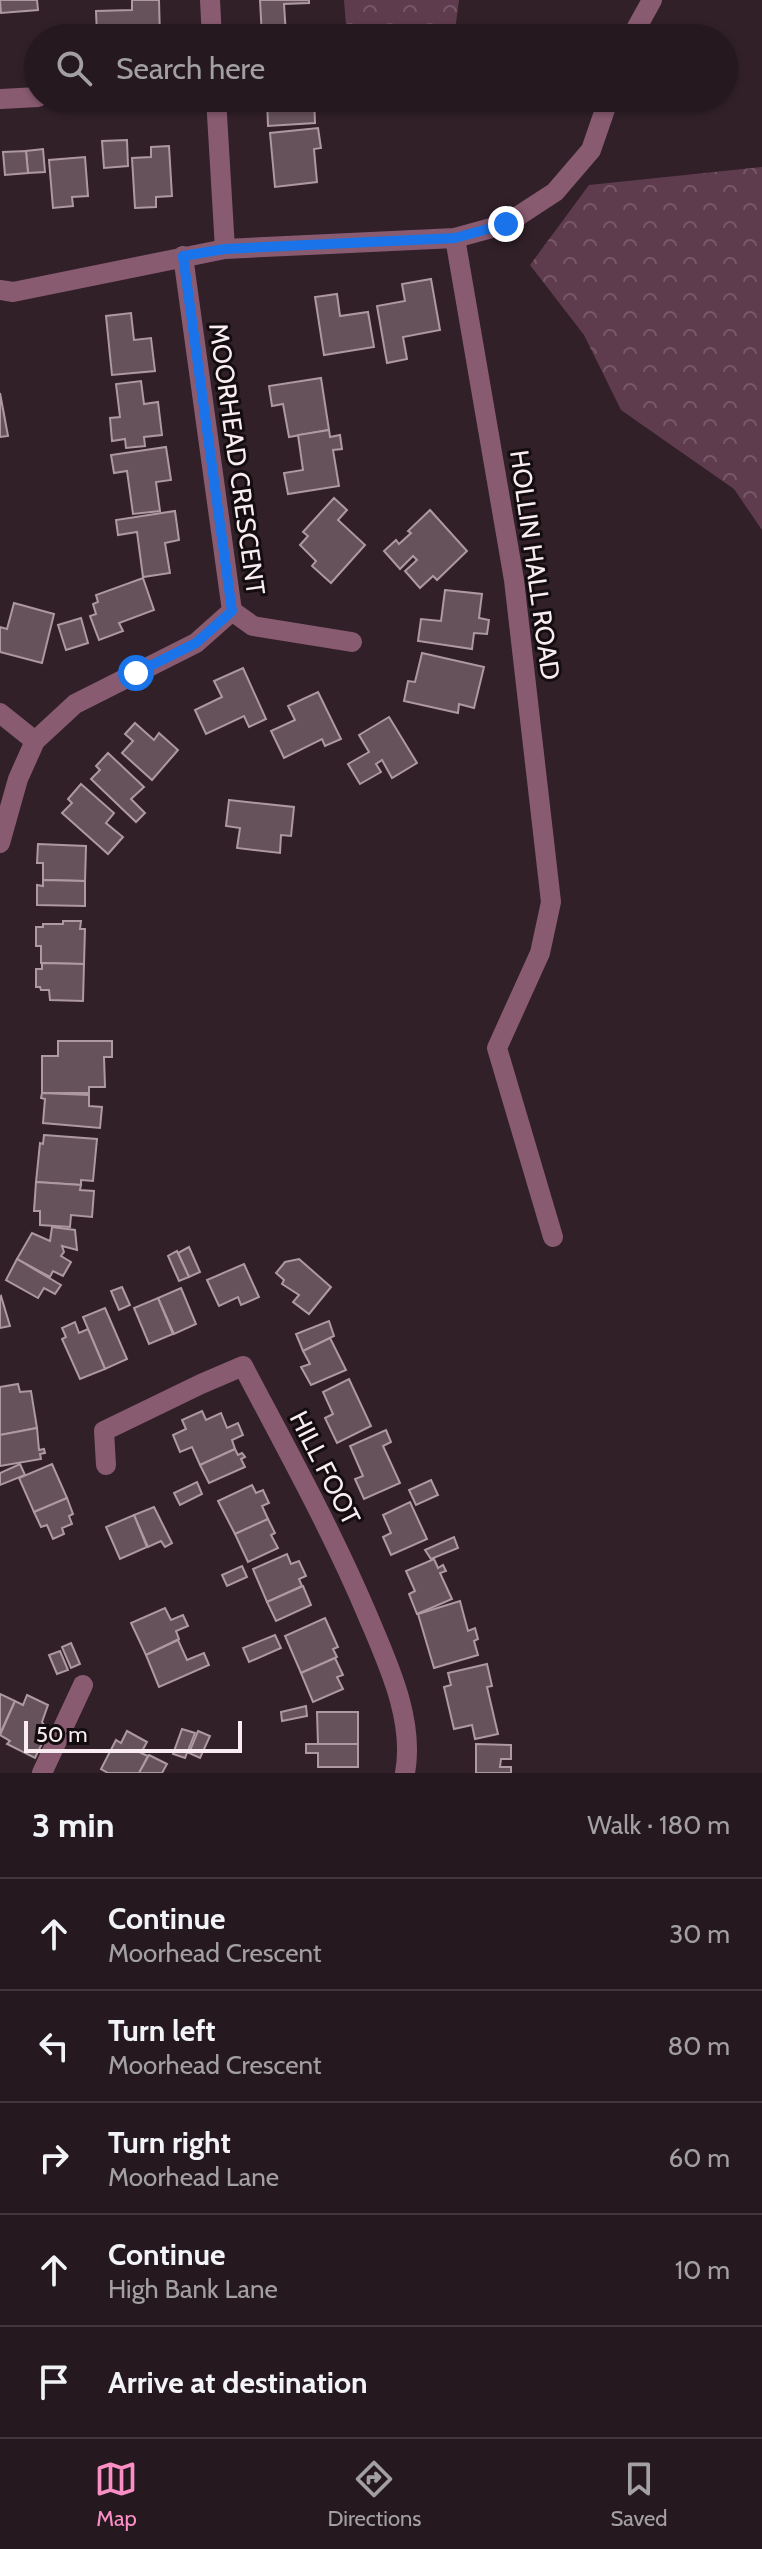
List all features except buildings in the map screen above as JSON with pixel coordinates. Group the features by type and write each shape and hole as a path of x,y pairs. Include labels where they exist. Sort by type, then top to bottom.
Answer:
{"street":[{"path":"210,0 211,24"},
{"path":"639,24 652,0"},
{"path":"1,99 24,98"},
{"path":"217,112 225,249"},
{"path":"0,290 13,292 225,249 455,238 506,224 555,192 591,150 604,112"},
{"name":"HOLLIN HALL ROAD","path":"455,238 514,580 551,902 540,953 497,1048 553,1237"},
{"name":"MOORHEAD CRESCENT","path":"0,843 18,779 35,741 75,704 196,643 232,611 183,256"},
{"path":"232,611 253,626 352,642"},
{"path":"0,713 35,741"},
{"name":"HILL FOOT","path":"106,1465 104,1431 243,1366 345,1563 391,1670 403,1719 408,1761 405,1773"},
{"path":"42,1773 83,1685"}],"green space":[{"path":"344,0 459,0 456,24 346,24"},
{"path":"762,167 762,530 734,489 621,410 584,335 530,265 589,185"}],"route":[{"path":"136,673 196,643 232,611 183,256 225,249 455,238 506,224"}]}
